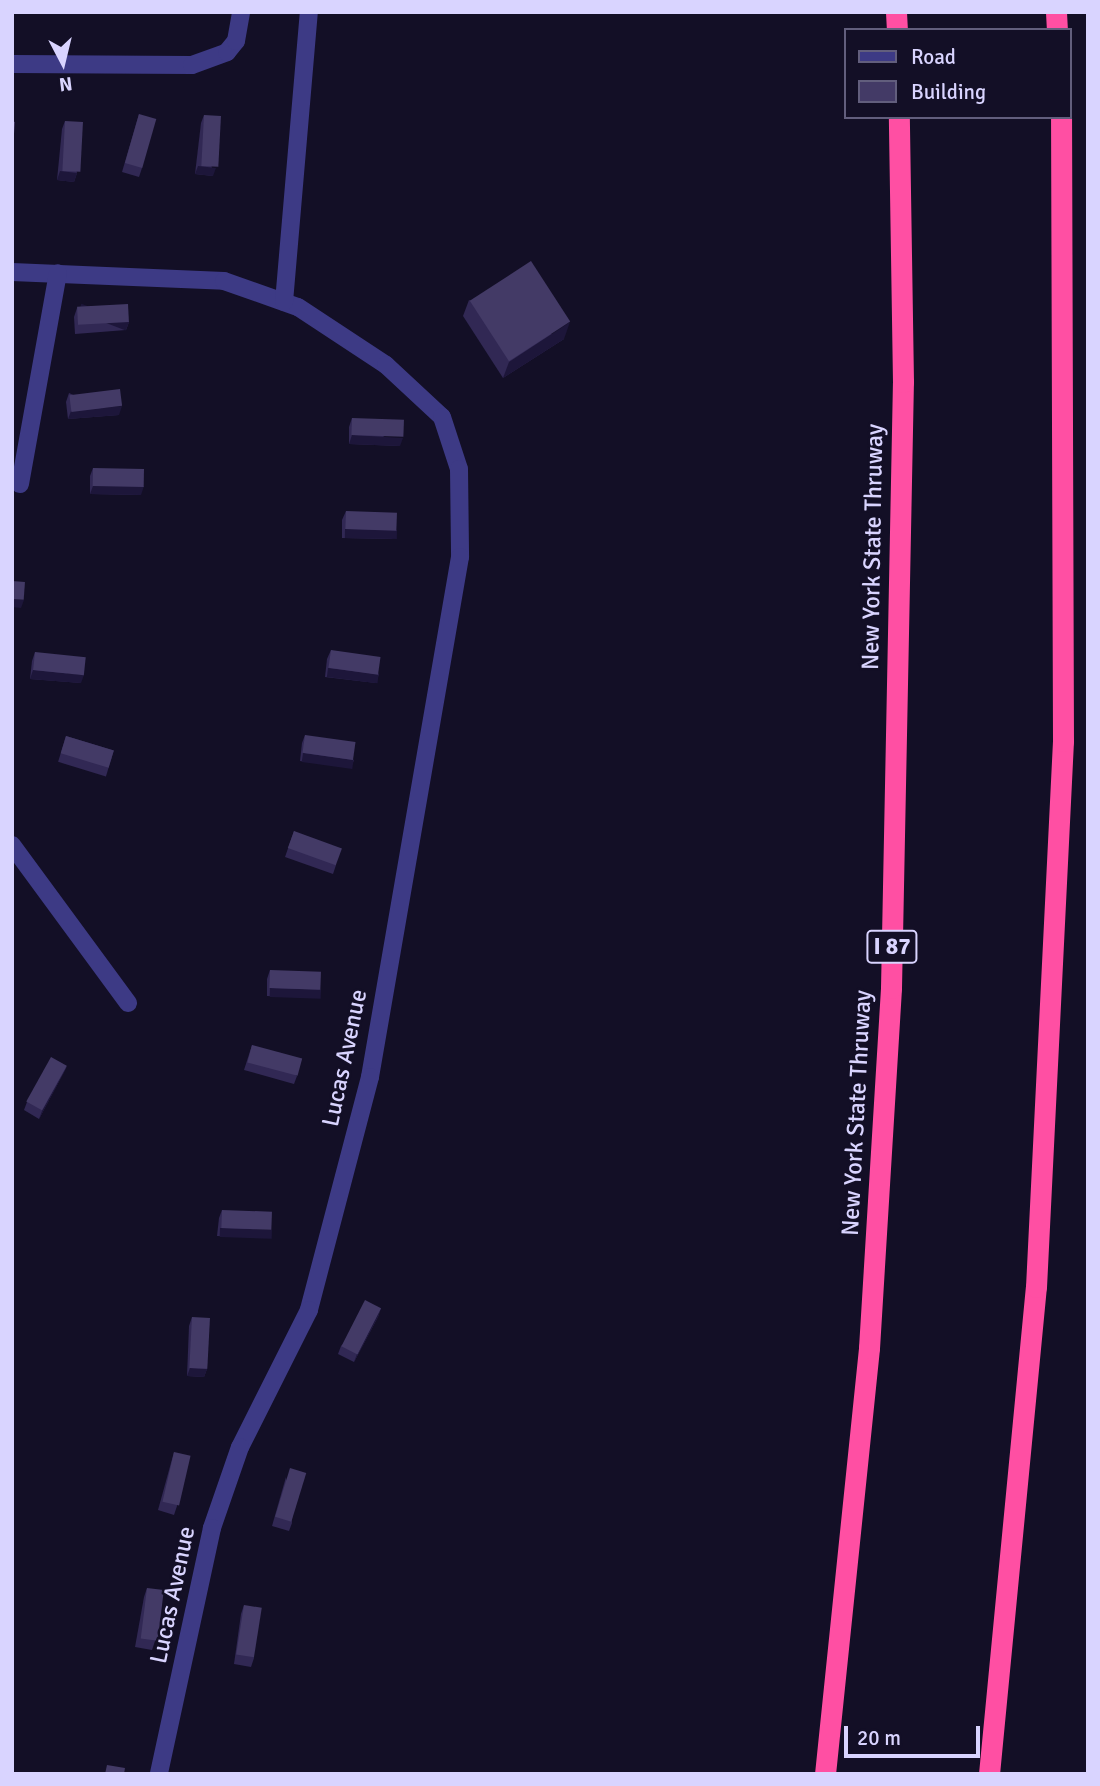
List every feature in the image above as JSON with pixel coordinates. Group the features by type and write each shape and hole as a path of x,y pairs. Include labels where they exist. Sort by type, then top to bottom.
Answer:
{"highway":[{"name":"New York State Thruway","path":"825,1774 869,1348 891,988 903,382 899,119"},
{"path":"989,1774 1036,1287 1063,741 1061,119"}],"street":[{"path":"12,64 191,65 231,47 241,12"},
{"path":"284,302 309,12"},
{"name":"Lucas Avenue","path":"12,272 224,281 284,302 376,358 442,417 459,469 460,557 370,1077 309,1310 240,1447 212,1528 159,1774"},
{"path":"20,484 58,273"},
{"path":"12,845 128,1003"}],"building":[{"path":"139,114 156,119 142,168 125,163"},
{"path":"204,115 221,116 218,167 201,166"},
{"path":"12,121 15,122 12,158"},
{"path":"65,121 83,122 80,172 62,171"},
{"path":"531,261 570,321 509,361 470,301"},
{"path":"128,304 129,322 78,325 77,307"},
{"path":"120,389 122,406 71,412 69,395"},
{"path":"352,418 404,420 403,437 351,435"},
{"path":"93,468 144,469 144,487 93,486"},
{"path":"346,511 397,513 396,531 345,529"},
{"path":"12,581 25,582 24,600 12,599"},
{"path":"331,650 381,657 378,675 328,668"},
{"path":"35,652 86,657 84,675 33,670"},
{"path":"305,735 356,742 353,760 302,753"},
{"path":"66,736 114,751 109,768 61,753"},
{"path":"294,831 342,848 336,865 288,848"},
{"path":"270,970 321,972 320,990 269,988"},
{"path":"252,1045 302,1058 298,1076 247,1062"},
{"path":"51,1057 67,1066 42,1110 26,1102"},
{"path":"222,1210 272,1212 271,1230 221,1228"},
{"path":"365,1300 381,1308 357,1355 341,1346"},
{"path":"192,1317 210,1318 207,1369 189,1368"},
{"path":"174,1452 191,1456 179,1506 163,1502"},
{"path":"290,1468 306,1473 291,1522 275,1517"},
{"path":"147,1588 164,1590 158,1641 141,1639"},
{"path":"244,1605 262,1608 254,1657 236,1654"},
{"path":"107,1765 125,1768 124,1774 105,1774"}]}
